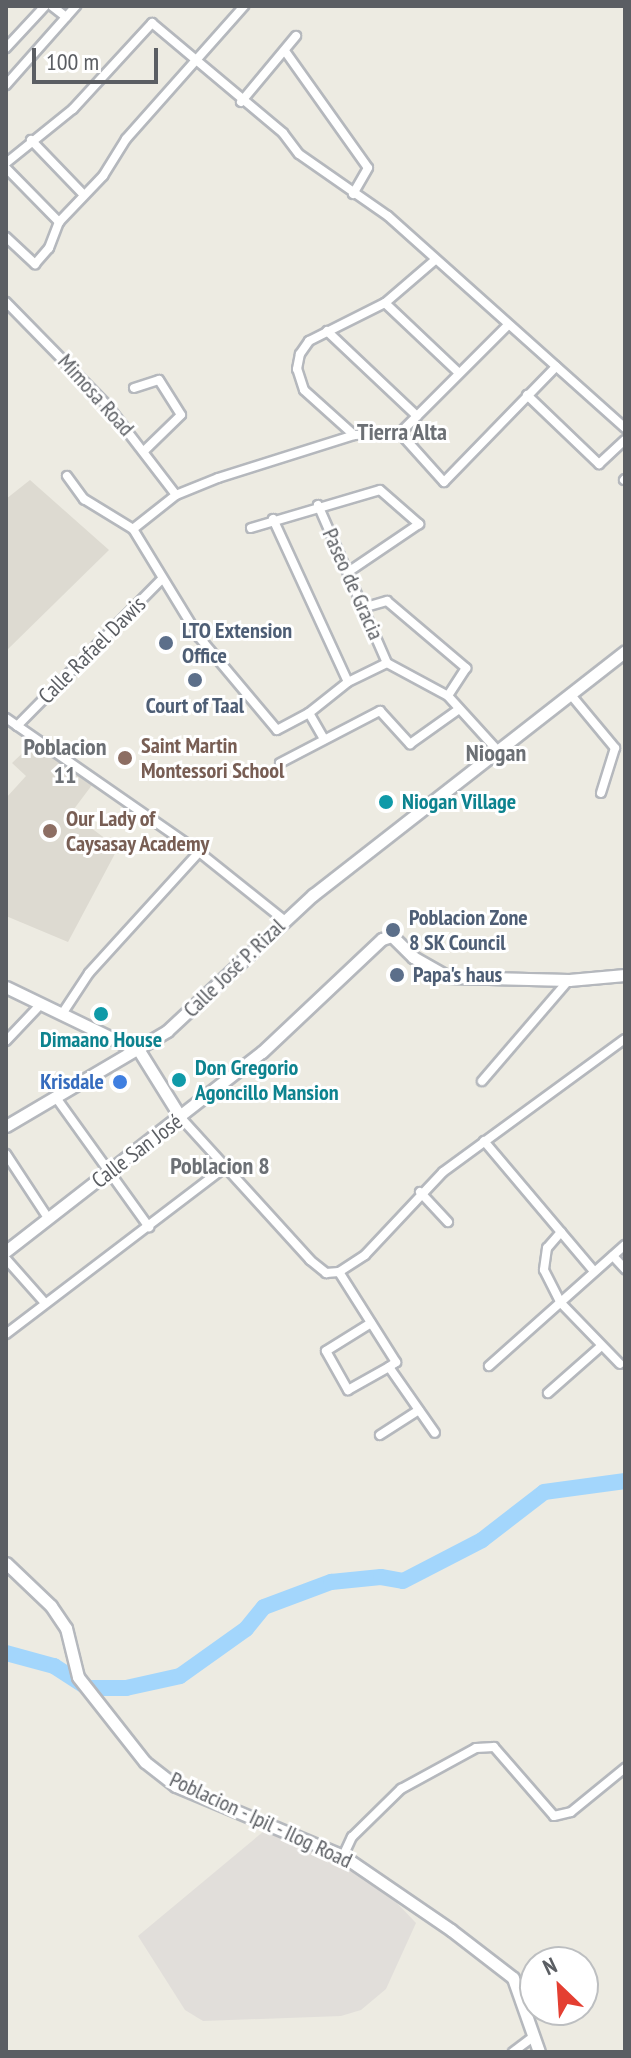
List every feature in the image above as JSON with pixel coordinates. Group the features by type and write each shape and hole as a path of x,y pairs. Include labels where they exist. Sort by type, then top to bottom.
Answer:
{"street":[{"path":"6,48 45,6"},
{"path":"52,6 66,17"},
{"path":"6,85 76,6"},
{"path":"6,237 35,264 59,222 103,176 126,139 244,6"},
{"path":"59,222 6,165 31,140 73,109 152,23 241,102 353,194 388,216 506,327 625,428"},
{"path":"241,102 296,36"},
{"path":"285,51 368,168 353,194"},
{"path":"31,140 83,194"},
{"path":"354,435 304,390 297,369 309,341 385,303 435,260"},
{"name":"Mimosa Road","path":"6,302 24,315 145,450 176,495"},
{"path":"385,303 459,373"},
{"path":"133,529 176,495 354,435 400,433 506,327"},
{"path":"327,331 417,416"},
{"path":"400,433 444,482 556,367"},
{"path":"134,388 159,380 181,415 145,450"},
{"path":"527,395 599,464 625,440"},
{"path":"67,476 84,499 133,529 158,563 160,581"},
{"path":"251,528 318,505 380,490 419,524 348,572"},
{"name":"Paseo de Gracia","path":"318,505 366,607 387,663 448,696 499,752"},
{"path":"273,519 348,682"},
{"name":"Calle Rafael Dawis","path":"17,726 160,581 199,637 277,730 309,713 348,682 387,663"},
{"path":"366,607 387,601 466,668 448,696"},
{"name":"Calle José P. Rizal","path":"6,1126 57,1099 193,1009 284,920 625,651"},
{"path":"571,695 615,748"},
{"path":"280,763 380,711 410,744 459,709"},
{"path":"309,713 324,739"},
{"path":"6,718 199,852 284,920"},
{"path":"601,793 615,748 625,743"},
{"path":"62,1014 89,973 199,852"},
{"name":"Calle San José","path":"6,1251 262,1052 382,939 392,936 413,957 448,977 569,980"},
{"path":"482,1081 569,980 625,975"},
{"path":"6,987 136,1049 181,1118 310,1260 326,1273 339,1272 365,1255 420,1192 484,1141 625,1039"},
{"path":"6,1041 41,1004"},
{"path":"57,1099 149,1227"},
{"path":"484,1141 593,1270"},
{"path":"6,1154 48,1218"},
{"path":"6,1334 44,1302 149,1227 224,1168"},
{"path":"420,1192 448,1222"},
{"path":"561,1232 547,1248 544,1270 560,1302 599,1348 620,1364"},
{"path":"489,1366 593,1270 625,1245"},
{"path":"613,1256 625,1269"},
{"path":"6,1259 44,1302"},
{"path":"339,1272 396,1362 348,1390 326,1351 371,1323"},
{"path":"548,1393 599,1348"},
{"path":"389,1367 435,1433"},
{"path":"380,1435 419,1410"},
{"name":"Poblacion - Ipil - Ilog Road","path":"6,1563 51,1606 66,1628 78,1677 145,1762 176,1786 343,1856 513,1978 539,2052"},
{"path":"343,1856 352,1837 401,1789 476,1748 494,1747 554,1816 571,1812 625,1768"},
{"path":"513,2052 534,2036"}],"shaded area":[{"path":"30,480 109,550 6,651 6,499"},
{"name":"Our Lady of Caysasay Academy","path":"33,743 92,785 71,813 118,848 68,942 6,916 6,798 26,776 12,763"},
{"path":"270,1826 375,1880 416,1923 386,1989 361,2010 341,2016 203,2021 185,2010 138,1936"}],"waterway":[{"path":"6,1653 54,1666 88,1688 126,1688 180,1676 246,1629 264,1607 331,1582 381,1577 403,1581 482,1540 544,1492 625,1481"}],"place":[{"name":"LTO Extension Office","path":"166,643"},
{"name":"Court of Taal","path":"195,680"},
{"name":"Saint Martin Montessori School","path":"125,758"},
{"name":"Niogan Village","path":"386,802"},
{"name":"Our Lady of Caysasay Academy","path":"50,831"},
{"name":"Poblacion Zone 8 SK Council","path":"393,930"},
{"name":"Papa's haus","path":"397,975"},
{"name":"Dimaano House","path":"101,1014"},
{"name":"Don Gregorio Agoncillo Mansion","path":"179,1080"},
{"name":"Krisdale","path":"120,1082"}],"district":[{"name":"Tierra Alta","path":"402,432"},
{"name":"Niogan","path":"496,753"},
{"name":"Poblacion 11","path":"65,761"},
{"name":"Poblacion 8","path":"220,1166"}]}
